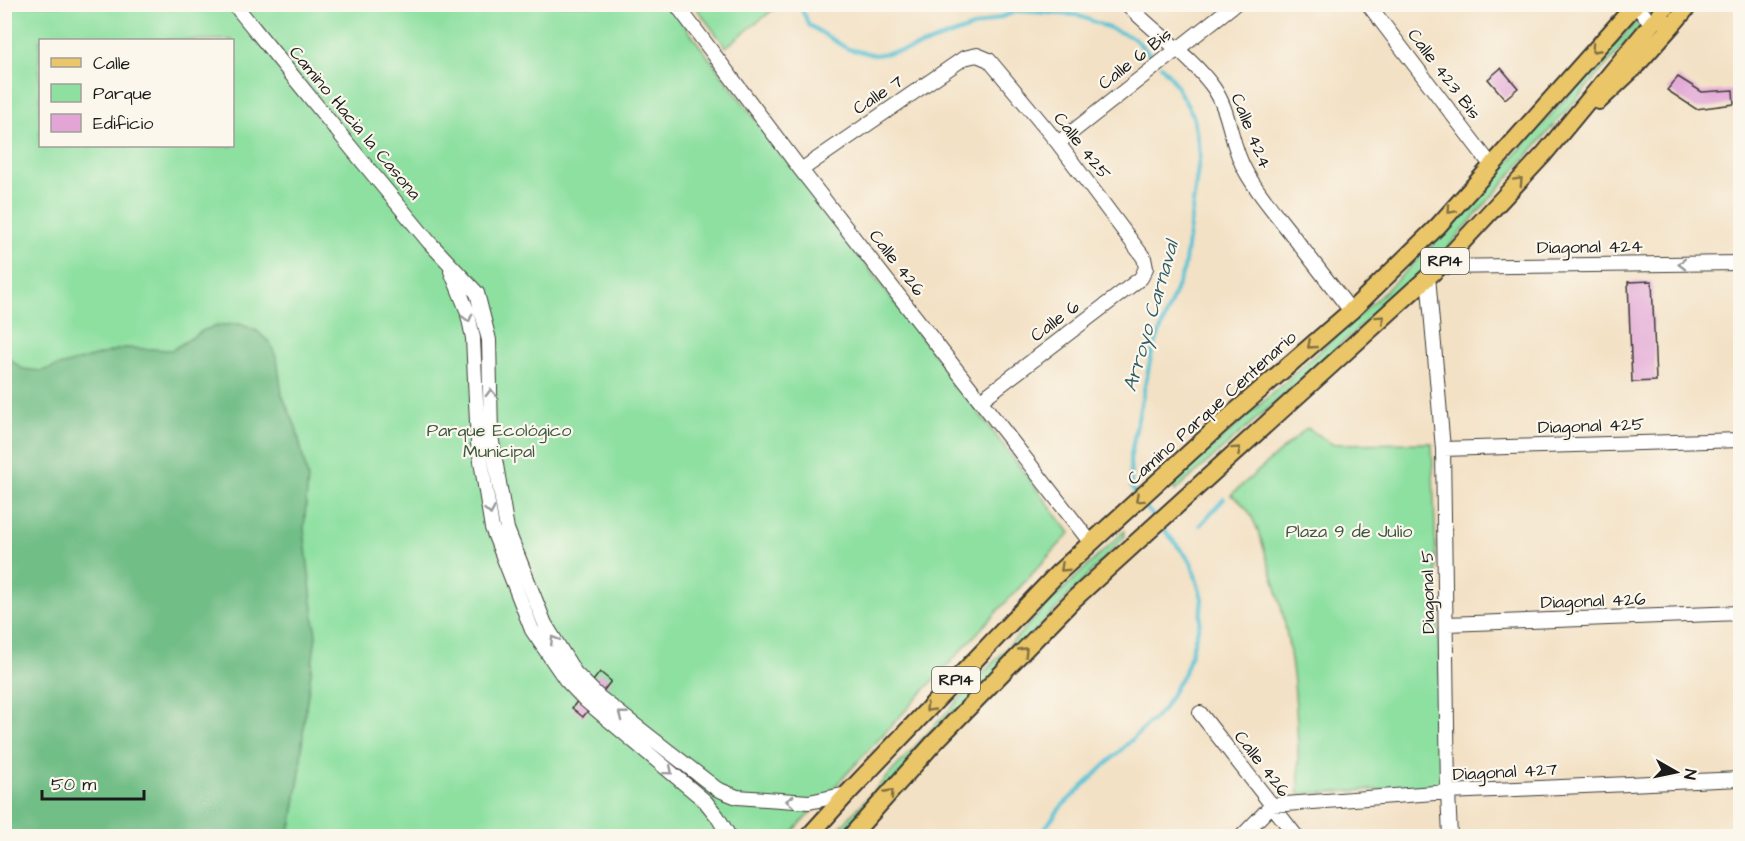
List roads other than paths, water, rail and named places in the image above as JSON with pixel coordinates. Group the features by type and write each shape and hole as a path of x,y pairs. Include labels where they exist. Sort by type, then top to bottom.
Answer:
{"main road":[{"name":"RP14","path":"851,837 942,735 1074,599 1434,272 1544,154 1668,4"},
{"path":"1544,154 1634,68 1690,4"},
{"name":"Camino Parque Centenario","path":"809,837 847,794 1057,574 1351,311 1438,226 1635,5"},
{"path":"1652,23 1674,23"}],"street":[{"name":"Camino Hacia la Casona","path":"234,4 357,156 448,263 477,293 489,340 493,445 515,572"},
{"name":"Calle 426","path":"676,4 801,170 1091,543"},
{"name":"Calle 424","path":"1127,4 1213,87 1224,106 1237,153 1245,171 1351,311"},
{"name":"Calle 6 Bis","path":"1058,143 1235,4"},
{"name":"Calle 423 Bis","path":"1368,4 1491,165"},
{"path":"1635,5 1652,23"},
{"name":"Calle 7","path":"801,170 964,58 977,55"},
{"name":"Calle 425","path":"977,55 989,60 1058,143 1144,258 1146,268"},
{"name":"Camino Hacia la Casona","path":"448,263 467,310 473,338 479,450 492,528 544,624 585,692 596,702"},
{"name":"Diagonal 424","path":"1434,272 1740,263"},
{"name":"Calle 6","path":"981,400 1141,278 1146,268"},
{"name":"Diagonal 5","path":"1434,272 1443,448 1450,837"},
{"name":"Diagonal 425","path":"1443,448 1740,440"},
{"path":"479,450 493,445"},
{"name":"Diagonal 426","path":"1447,624 1740,613"},
{"path":"596,702 717,789 736,797 809,802 847,794"},
{"path":"596,702 705,801 729,837"},
{"name":"Calle 426","path":"1200,714 1296,837"},
{"name":"Diagonal 427","path":"1272,805 1448,792 1740,779"},
{"path":"1242,837 1272,805"}],"waterway":[{"name":"Arroyo Carnaval","path":"799,4 809,25 848,49 876,55 911,49 1018,11 1077,15 1134,38 1156,61"},
{"name":"Arroyo Carnaval","path":"1137,496 1131,486 1130,460 1152,352 1184,269 1200,153 1193,115 1171,77 1161,66"},
{"path":"1200,525 1224,499"},
{"name":"Arroyo Carnaval","path":"1141,502 1156,519"},
{"name":"Arroyo Carnaval","path":"1039,836 1061,807 1163,710 1187,667 1200,622 1202,598 1191,562 1160,525"}],"park label":[{"name":"Parque Ecológico Municipal","path":"499,440"},
{"name":"Plaza 9 de Julio","path":"1349,531"}]}
